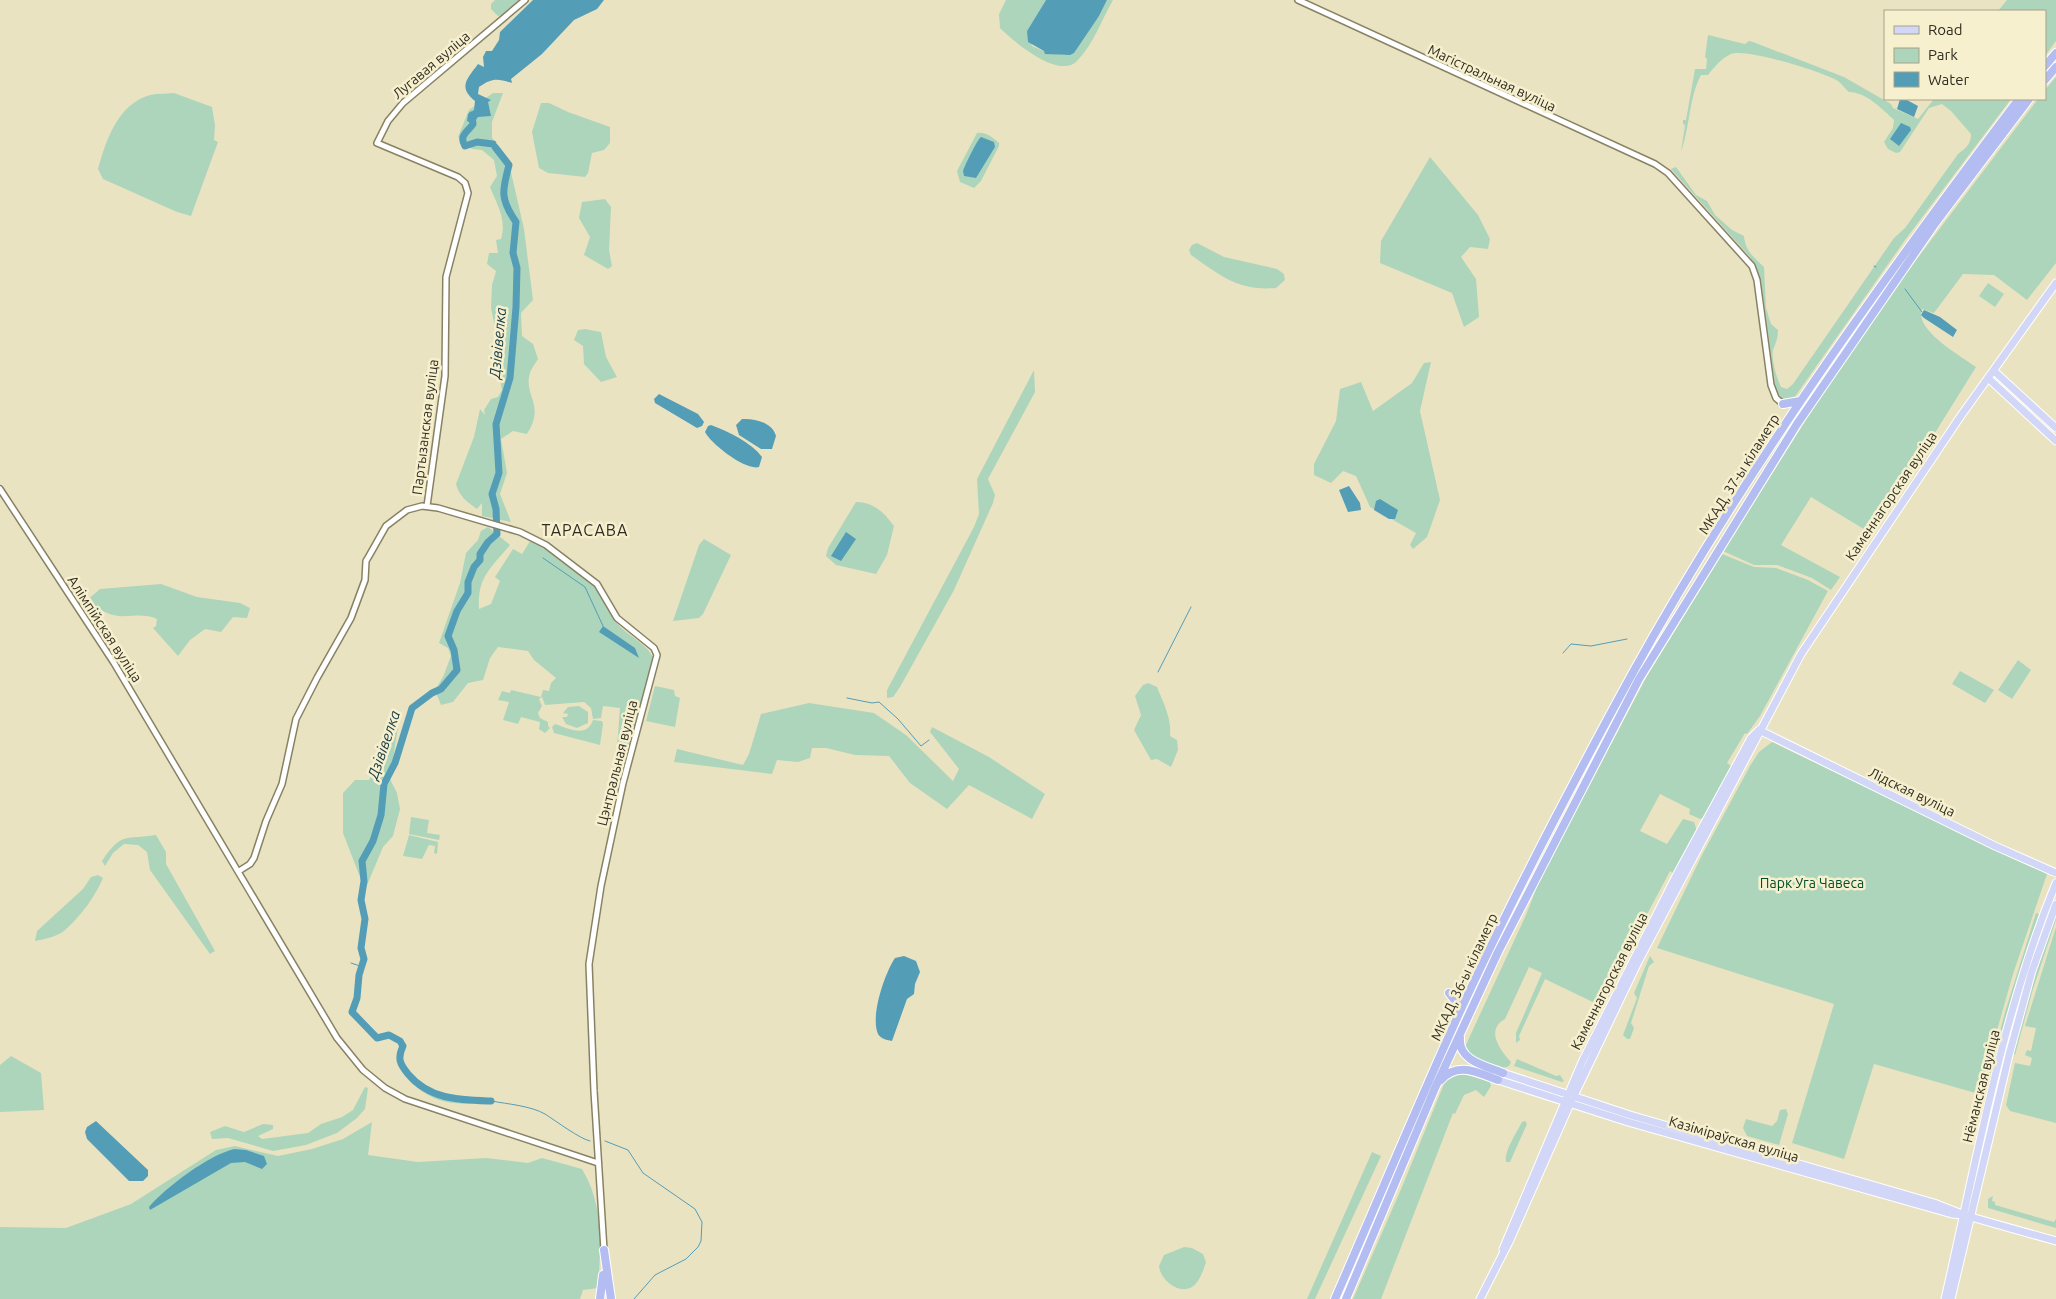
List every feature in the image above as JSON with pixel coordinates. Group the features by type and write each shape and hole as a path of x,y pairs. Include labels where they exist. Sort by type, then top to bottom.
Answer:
{"highway":[{"path":"2046,65 2056,52"},
{"path":"2046,79 2056,67"},
{"path":"1932,220 2018,100"},
{"path":"1932,220 2028,100"},
{"name":"МКАД, 37-ы кіламетр","path":"1593,757 1653,639 1800,401 1932,220"},
{"name":"МКАД, 37-ы кіламетр","path":"1593,757 1755,490 1932,220"},
{"path":"1789,419 1788,410 1783,404 1800,401"},
{"name":"МКАД, 36-ы кіламетр","path":"1335,1299 1472,985 1593,757"},
{"name":"МКАД, 36-ы кіламетр","path":"1346,1299 1435,1088 1593,757"},
{"path":"1457,1018 1456,1002 1449,993 1465,992 1472,985"},
{"path":"1461,1031 1460,1045 1471,1061 1503,1073"},
{"path":"1435,1088 1447,1074 1462,1068 1498,1080"},
{"path":"600,1299 604,1250"},
{"path":"604,1250 611,1299"}],"main road":[{"name":"Каменнагорская вуліца","path":"1480,1299 1571,1096 1582,1062 1676,875 1751,738 1759,730 1818,627 1988,378 2056,283"},
{"path":"1994,371 2056,428"},
{"path":"1988,378 2056,441"},
{"name":"Лідская вуліца","path":"1759,730 1986,842 2056,873"},
{"name":"Нёманская вуліца","path":"1951,1299 1988,1108 2026,964 2056,883"},
{"name":"Нёманская вуліца","path":"1945,1299 2022,1007 2056,904"},
{"name":"Казіміраўская вуліца","path":"1503,1073 1571,1096 2056,1241"},
{"name":"Казіміраўская вуліца","path":"1498,1080 1567,1103 1952,1214 1968,1216"},
{"path":"1988,1108 1996,1109"}],"street":[{"name":"Лугавая вуліца","path":"451,173 377,143 395,110 525,0"},
{"name":"Магістральная вуліца","path":"1298,0 1655,164 1674,178 1747,258 1754,270 1771,384 1774,395 1783,404"},
{"name":"Партызанская вуліца","path":"239,871 250,864 254,858 266,821 282,784 296,719 351,618 365,580 366,561 386,526 409,509 427,506 445,376 446,278 468,193 465,183 451,173"},
{"name":"Алімпійская вуліца","path":"0,489 114,663 338,1038 356,1062 373,1079 394,1093 416,1103 598,1163"},
{"name":"Цэнтральная вуліца","path":"427,506 504,526 531,536 592,578 601,589 617,618 654,648 657,655 623,782 601,886 589,964 598,1163"},
{"path":"598,1163 604,1250"}],"green space":[{"path":"495,0 522,0 505,14 498,16 491,9 491,4"},
{"path":"1006,0 1046,0 1027,31 1032,46 1048,53 1065,55 1099,16 1107,0 1113,0 1093,40 1083,55 1069,66 1059,66 1025,49 1000,28 999,14"},
{"path":"2007,0 2056,0 2056,41 2046,55 2046,10 1999,10"},
{"path":"1708,35 1745,44 1749,41 1753,42 1844,77 1891,104 1893,108 1918,119 1933,100 2010,100 1905,240 1794,398 1783,400 1776,391 1761,280 1750,257 1671,169 1676,167 1696,195 1707,201 1715,215 1732,230 1744,236 1748,250 1764,267 1766,308 1771,324 1778,330 1773,350 1774,364 1781,387 1787,389 1793,384 1894,238 1905,228 1958,154 1967,146 1971,134 1951,111 1942,104 1929,108 1900,152 1896,153 1888,149 1884,142 1893,128 1894,120 1868,98 1849,92 1838,81 1817,72 1752,54 1739,53 1731,54 1724,58 1708,75 1701,75 1694,93 1681,152 1685,125 1683,120 1686,120 1695,69 1706,69 1707,59 1705,57"},
{"path":"2056,77 2056,263 2027,300 1994,275 1963,274 1934,313 1922,309 1921,317 1932,334 1940,342 1976,367 1872,534 1811,497 1781,545 1840,577 1831,590 1812,578 1777,565 1754,565 1723,551 1811,412 1891,293 2037,100 2046,100 2046,89"},
{"path":"174,93 212,107 215,125 214,140 218,142 191,216 177,212 103,179 98,169 105,146 115,124 130,106 150,95"},
{"path":"493,93 503,93 492,122 492,138 508,159 524,229 533,300 521,313 522,336 533,344 538,359 531,371 529,381 534,408 532,424 527,434 513,431 501,439 507,473 500,494 511,522 482,516 482,503 477,509 461,495 456,484 474,437 480,409 485,415 484,410 491,399 498,397 502,390 496,359 499,347 491,308 492,285 496,271 487,264 489,253 498,253 496,240 501,239 503,232 500,212 490,187 497,176 494,160 482,150 472,149 458,137 469,110"},
{"path":"541,103 549,103 610,127 610,143 604,150 592,153 588,173 585,177 548,173 539,168 532,132"},
{"path":"977,133 989,135 999,143 999,146 981,181 974,188 960,182 957,171"},
{"path":"1430,157 1478,215 1490,239 1488,249 1470,247 1461,257 1476,279 1479,317 1464,327 1452,293 1380,263 1381,241"},
{"path":"605,199 611,207 609,250 612,266 608,269 584,255 590,237 579,218 582,202"},
{"path":"1197,243 1224,257 1277,269 1284,274 1285,280 1276,288 1251,287 1230,281 1191,255 1189,250 1192,245"},
{"path":"1988,283 2004,294 1995,307 1979,296"},
{"path":"585,329 601,332 606,357 617,377 601,382 584,364 583,346 574,340 578,330"},
{"path":"1431,362 1420,411 1440,500 1427,537 1413,549 1410,545 1416,533 1370,507 1356,476 1343,471 1331,483 1314,475 1314,464 1336,421 1340,389 1361,382 1373,411 1412,383 1424,363"},
{"path":"1034,370 1035,392 988,479 995,495 993,503 954,590 900,687 893,697 887,698 887,690 974,527 979,514 977,479"},
{"path":"856,502 862,502 878,509 894,526 887,555 876,574 836,565 826,556 828,548"},
{"path":"488,527 510,545 491,567 483,581 480,589 479,609 491,604 500,581 495,577 513,549 522,554 530,541 557,556 586,578 601,596 616,622 651,653 654,659 627,750 617,748 620,708 603,706 601,718 593,719 591,708 584,702 545,705 542,697 539,699 542,706 538,713 540,718 548,722 550,728 545,733 539,729 540,722 521,717 518,724 503,720 509,702 498,700 502,691 510,693 511,690 541,697 543,690 549,691 551,683 556,678 534,660 528,651 498,647 490,658 483,680 468,683 453,702 441,705 435,690 443,677 451,656 448,648 439,643 460,583 466,553 478,540 481,531"},
{"path":"704,539 731,555 703,614 699,618 673,621 699,545"},
{"path":"1722,554 1754,567 1776,568 1808,580 1828,591 1760,716 1747,734 1745,733 1727,763 1731,766 1705,817 1700,819 1689,814 1690,809 1660,794 1640,831 1667,844 1683,819 1694,822 1697,831 1674,874 1670,871 1599,1005 1545,979 1519,1036 1520,1040 1516,1043 1516,1033 1542,973 1529,967 1505,1019 1499,1024 1495,1034 1499,1046 1511,1062 1509,1066 1503,1068 1484,1065 1464,1049 1526,915 1540,879 1647,676"},
{"path":"161,584 197,597 240,603 250,608 247,618 233,617 221,632 205,629 190,640 178,656 153,628 156,626 157,619 143,616 116,616 101,610 94,613 85,602 100,589"},
{"path":"2018,660 2031,670 2012,699 1998,690"},
{"path":"1960,671 1994,690 1985,703 1952,684"},
{"path":"1148,683 1157,687 1168,717 1170,736 1177,740 1178,750 1171,767 1157,759 1151,760 1134,730 1141,715 1135,696 1143,685"},
{"path":"655,686 674,690 675,696 680,698 675,727 646,721"},
{"path":"809,703 874,713 906,735 953,781 959,769 930,732 932,727 989,757 1045,794 1032,819 969,785 947,809 910,783 889,756 855,755 826,748 812,748 810,758 798,762 777,760 772,774 674,762 677,749 743,765 749,754 761,714"},
{"path":"579,706 588,712 588,723 577,728 566,724 562,717 567,717 568,714 563,713 568,707"},
{"path":"593,720 602,721 603,724 600,745 554,733 552,727 555,724 577,731 586,729"},
{"path":"398,727 390,779 397,793 400,809 393,836 383,847 365,890 343,833 343,793 355,780 369,780"},
{"name":"Парк Уга Чавеса","path":"1772,742 2047,874 2013,974 1979,1094 1874,1064 1844,1159 1792,1143 1834,1004 1657,948 1702,855 1750,766 1759,752"},
{"path":"411,817 429,820 427,833 440,835 439,840 409,834"},
{"path":"156,835 166,852 166,864 215,951 210,954 150,870 147,852 138,845 124,844 113,853 105,866 102,861 120,841"},
{"path":"409,835 438,842 437,854 434,853 435,846 429,845 422,859 403,856"},
{"path":"98,875 103,878 100,885 76,919 61,933 50,938 35,941 37,931 83,889 91,877"},
{"path":"2056,911 2056,920 2033,989 2015,1055 2013,1053 2029,991"},
{"path":"2036,913 2039,914 2016,984 1983,1117 1978,1116 2005,1012"},
{"path":"2056,927 2056,1123 2010,1111 2006,1105 2015,1063 2030,1066 2032,1058 2025,1055 2027,1050 2031,1051 2036,1028 2025,1026"},
{"path":"1650,956 1654,962 1649,966 1631,1023 1634,1028 1630,1039 1627,1039 1623,1035 1637,998 1634,993"},
{"path":"11,1056 41,1073 44,1110 0,1112 0,1065"},
{"path":"1517,1059 1556,1076 1560,1075 1564,1081 1562,1082 1514,1066"},
{"path":"1460,1073 1490,1082 1491,1086 1484,1097 1476,1090 1464,1095 1455,1114 1453,1113 1381,1299 1353,1299 1402,1187 1446,1079"},
{"path":"410,1079 415,1079 443,1095 450,1094 491,1101 490,1104 466,1104 439,1100 420,1090 410,1082"},
{"path":"365,1087 368,1088 365,1109 357,1118 337,1133 306,1145 273,1151 228,1138 212,1139 210,1132 225,1126 244,1132 263,1124 273,1125 273,1129 258,1136 262,1139 308,1133 321,1124 342,1117 353,1110"},
{"path":"1786,1109 1788,1114 1779,1145 1747,1136 1743,1128 1746,1119 1772,1126 1777,1121 1780,1110"},
{"path":"1525,1121 1527,1124 1510,1162 1506,1162 1511,1142 1522,1122"},
{"path":"372,1122 368,1155 418,1162 486,1158 528,1163 542,1158 582,1169 589,1183 598,1212 600,1257 598,1288 583,1290 580,1299 0,1299 0,1227 66,1228 131,1204 216,1150 235,1146 278,1156 312,1149 343,1139"},
{"path":"1372,1152 1381,1156 1315,1299 1307,1299"},
{"path":"1993,1196 1992,1201 1995,1202 1995,1205 2054,1222 2056,1219 2056,1228 1988,1208 1988,1199"},
{"path":"1184,1247 1192,1248 1203,1254 1206,1262 1201,1276 1195,1285 1187,1289 1181,1289 1166,1280 1159,1266 1164,1255"}],"water":[{"path":"533,0 604,0 597,9 574,20 542,54 511,79 512,83 495,80 479,87 478,94 491,100 488,102 491,116 478,117 473,124 467,121 468,114 474,110 475,101 466,91 465,87 468,78 478,64 484,67 483,57 486,51 492,51 499,40 500,32"},
{"path":"1046,0 1107,0 1099,16 1074,53 1070,55 1045,54 1044,51 1028,42 1027,31"},
{"path":"1900,100 1907,100 1918,106 1914,117 1897,109"},
{"path":"1901,123 1910,127 1911,130 1899,146 1890,139"},
{"path":"981,137 994,142 995,147 976,178 964,176 964,168"},
{"path":"1924,310 1940,317 1957,330 1953,337 1924,318 1921,315"},
{"path":"659,394 698,414 704,422 702,426 697,428 655,403 654,399"},
{"path":"742,419 763,422 774,431 776,436 772,449 761,449 739,435 736,425"},
{"path":"711,425 732,434 752,447 762,457 759,467 746,465 738,461 714,443 705,432 708,426"},
{"path":"1349,486 1360,503 1361,510 1348,512 1339,490"},
{"path":"1380,499 1398,510 1395,519 1389,519 1374,510 1376,501"},
{"path":"846,532 856,539 841,561 831,556"},
{"path":"603,626 635,648 639,658 599,632"},
{"path":"904,956 916,961 920,972 915,984 914,994 907,999 892,1041 886,1040 878,1034 876,1026 877,1006 891,965 895,958"},
{"path":"96,1121 148,1170 148,1176 143,1181 129,1181 87,1139 85,1132 87,1127"},
{"path":"234,1149 246,1150 264,1156 267,1164 262,1169 245,1162 231,1163 150,1210 149,1207 157,1199 188,1173 224,1152"}],"waterway":[{"name":"Дзівівелка","path":"472,115 473,124 463,136 465,146 477,142 493,144"},
{"name":"Дзівівелка","path":"491,1101 446,1097 426,1089 417,1083 401,1064 400,1054 403,1046 400,1041 389,1035 377,1038 352,1012 357,998 359,975 364,959 361,948 365,919 361,900 364,881 362,861 373,841 381,815 384,784 395,763 412,708 432,693 441,689 457,670 454,650 448,636 457,611 468,593 468,582 474,567 480,560 480,554 488,542 497,534 496,509 492,494 499,473 496,424 510,378 517,268 513,253 516,222 507,207 504,195 509,165 495,147"},
{"path":"1905,289 1922,312"},
{"path":"543,558 585,587 603,626"},
{"path":"1158,672 1191,607"},
{"path":"1563,653 1571,644 1591,646 1627,639"},
{"path":"847,698 872,703 879,702 898,719 921,746 929,740"},
{"path":"351,963 363,967"},
{"name":"Дзівівелка","path":"491,1101 539,1111 590,1141"},
{"name":"Дзівівелка","path":"605,1141 628,1150 643,1173 695,1209 702,1222 701,1241 698,1247 686,1259 655,1275 634,1299"}],"district":[{"name":"ТАРАСАВА","path":"585,530"}]}
